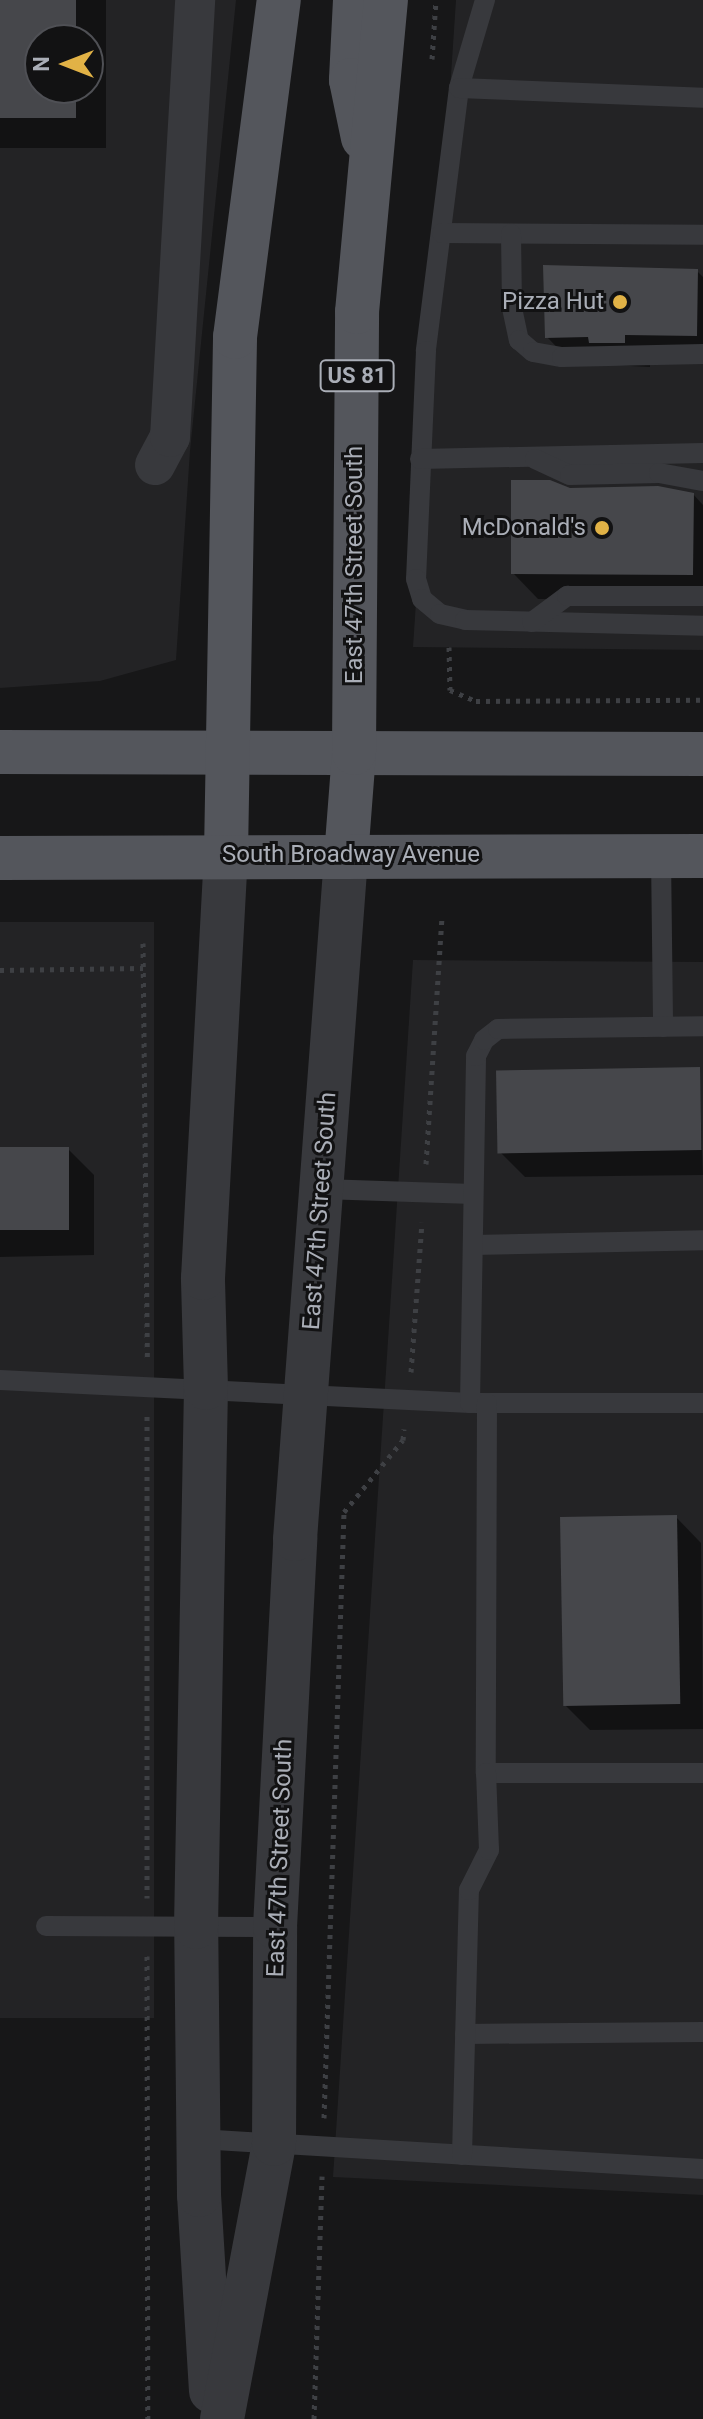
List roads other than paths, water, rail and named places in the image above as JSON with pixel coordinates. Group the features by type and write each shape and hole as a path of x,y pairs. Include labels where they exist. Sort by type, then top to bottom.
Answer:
{"main road":[{"path":"226,854 235,337 279,0"},
{"path":"355,0 351,80 371,179"},
{"name":"East 47th Street South","path":"346,857 354,753 357,312 386,0"},
{"path":"0,752 703,754"},
{"name":"South Broadway Avenue","path":"0,858 226,854 346,857 682,856"}],"street":[{"path":"155,465 170,437 195,0"},
{"path":"212,2419 199,2139 196,1927 206,1388 203,1278 226,854"},
{"name":"East 47th Street South","path":"222,2419 274,2144 275,1927 306,1398 346,857"}],"lane":[{"path":"485,0 459,88 426,351 416,579 422,599 440,614 465,620 703,626"},
{"path":"459,88 703,98"},
{"path":"442,233 703,235"},
{"path":"511,234 512,308 519,340 533,352 562,357 703,354"},
{"path":"420,459 703,453"},
{"path":"530,457 570,475 659,473 703,481"},
{"path":"532,622 567,596 703,596"},
{"path":"663,1027 682,856"},
{"path":"462,2155 469,1890 489,1850 473,1245 476,1056 484,1040 498,1029 703,1026"},
{"path":"322,1189 473,1194"},
{"path":"473,1245 703,1240"},
{"path":"0,1380 206,1388 306,1398 479,1403 703,1403"},
{"path":"486,1773 703,1773"},
{"path":"46,1926 275,1927"},
{"path":"465,2034 703,2032"},
{"path":"199,2139 703,2169"}],"place":[{"name":"Pizza Hut","path":"620,302"},
{"name":"McDonald's","path":"602,528"}]}
